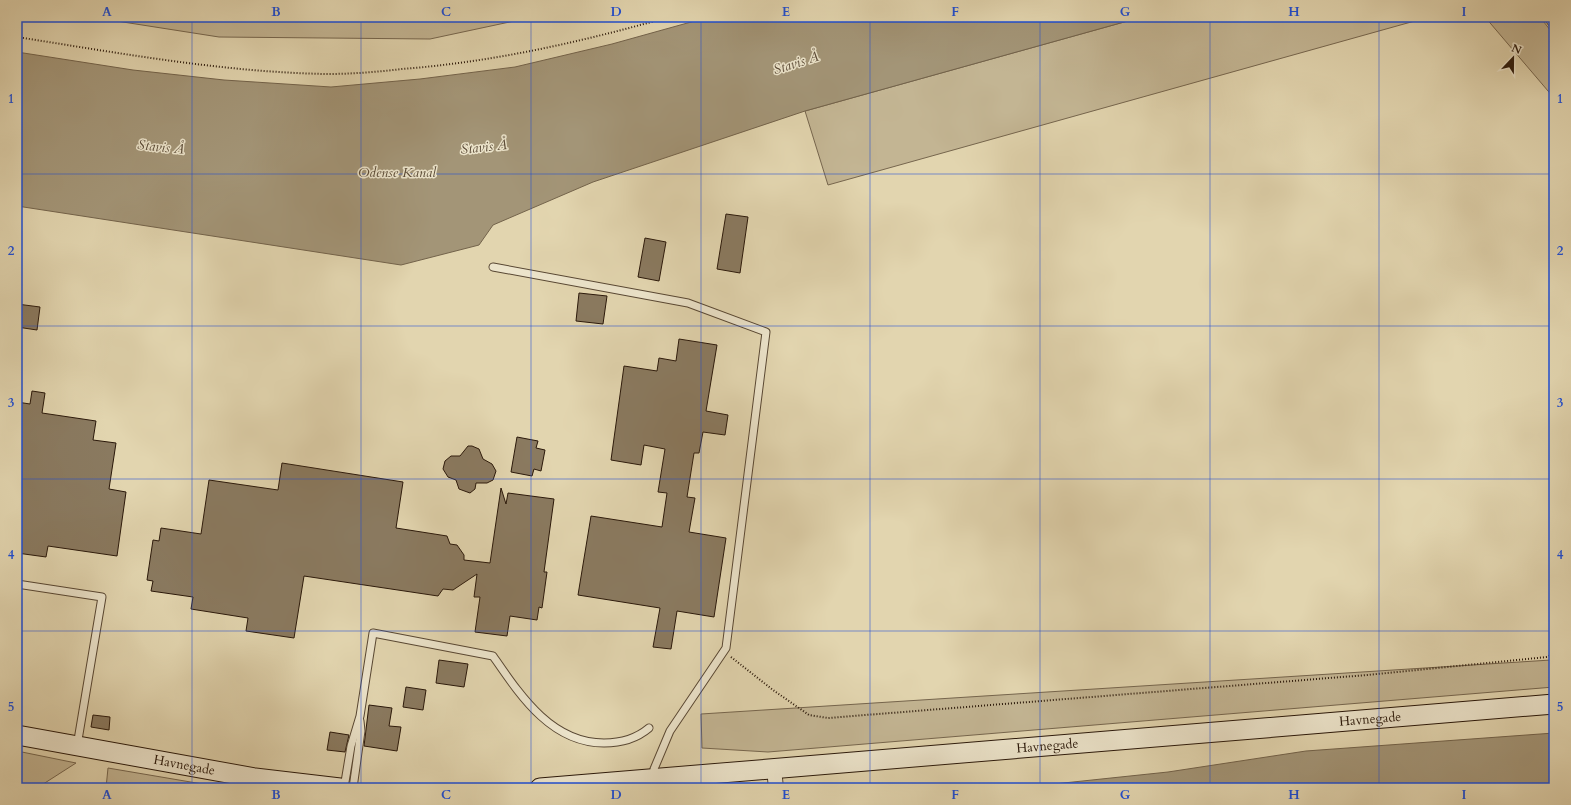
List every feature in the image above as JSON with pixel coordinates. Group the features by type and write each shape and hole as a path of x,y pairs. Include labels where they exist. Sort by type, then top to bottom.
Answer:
{"street":[{"name":"Havnegade","path":"540,788 1554,704"},
{"name":"Havnegade","path":"17,735 256,778 340,788"},
{"path":"774,768 776,788"}],"lane":[{"path":"493,267 688,303 766,332 726,648 670,732 654,769 653,778"},
{"path":"17,584 102,598 77,746"},
{"path":"344,788 351,746 360,716 373,632 493,656 521,694 544,719 567,734 588,743 618,743 639,736 649,728"},
{"path":"353,788 361,731 360,716"}],"path":[{"path":"17,37 221,67 328,74 438,66 536,51 601,36 669,17"},
{"path":"723,652 809,715 828,718 1367,675 1547,657 1554,653"}],"shaded area":[{"path":"91,17 533,17 430,39 219,37"},
{"path":"1142,17 1429,17 828,185 805,111"},
{"path":"1485,17 1540,17 1554,35 1554,98"},
{"path":"1554,646 1554,687 768,752 702,748 701,714 1551,660"},
{"path":"17,751 76,763 37,788 17,788"},
{"path":"108,768 226,788 106,788"}],"water":[{"name":"Odense Kanal","path":"709,17 1142,17 805,111 593,182 493,225 479,245 401,265 17,206 17,52 133,70 224,80 331,87 420,79 515,67 612,44"},
{"path":"1554,733 1554,788 857,788 1054,784 1168,772 1306,751"}],"building":[{"path":"726,214 748,217 740,273 717,269"},
{"path":"645,238 666,242 659,281 638,277"},
{"path":"579,293 607,296 603,324 576,321"},
{"path":"17,304 40,307 37,330 17,327"},
{"path":"679,339 717,345 706,411 728,415 725,435 703,432 699,453 694,453 687,497 695,498 689,532 726,538 714,617 677,611 671,649 653,647 660,608 578,595 591,516 662,527 667,493 658,492 665,449 644,445 641,465 611,460 624,366 657,371 659,358 676,361"},
{"path":"32,391 45,393 42,413 96,421 93,440 116,443 109,489 126,492 117,556 48,546 46,557 17,553 17,402 30,404"},
{"path":"517,437 538,441 536,448 545,450 541,471 534,469 532,476 511,472"},
{"path":"468,446 479,449 483,459 492,464 496,471 493,480 487,483 476,483 475,489 470,493 459,489 456,480 448,477 443,469 445,461 451,456 460,456"},
{"path":"282,463 403,482 396,528 447,536 450,544 457,545 464,555 464,560 490,563 501,488 506,504 508,493 554,499 544,572 547,572 542,608 539,607 537,620 510,616 507,636 475,632 480,597 474,597 477,574 453,590 443,589 438,596 304,576 294,638 246,631 248,618 191,609 193,597 151,591 153,581 147,580 153,540 159,541 161,528 201,534 209,480 278,490"},
{"path":"439,660 468,664 464,687 436,683"},
{"path":"406,687 426,690 423,710 403,707"},
{"path":"369,705 392,708 389,726 401,727 397,751 364,746"},
{"path":"93,715 110,717 109,730 91,727"},
{"path":"330,732 349,735 345,752 327,750"}],"water label":[{"name":"Stavis Å","path":"796,63"},
{"name":"Stavis Å","path":"161,147"},
{"name":"Stavis Å","path":"484,147"}]}
